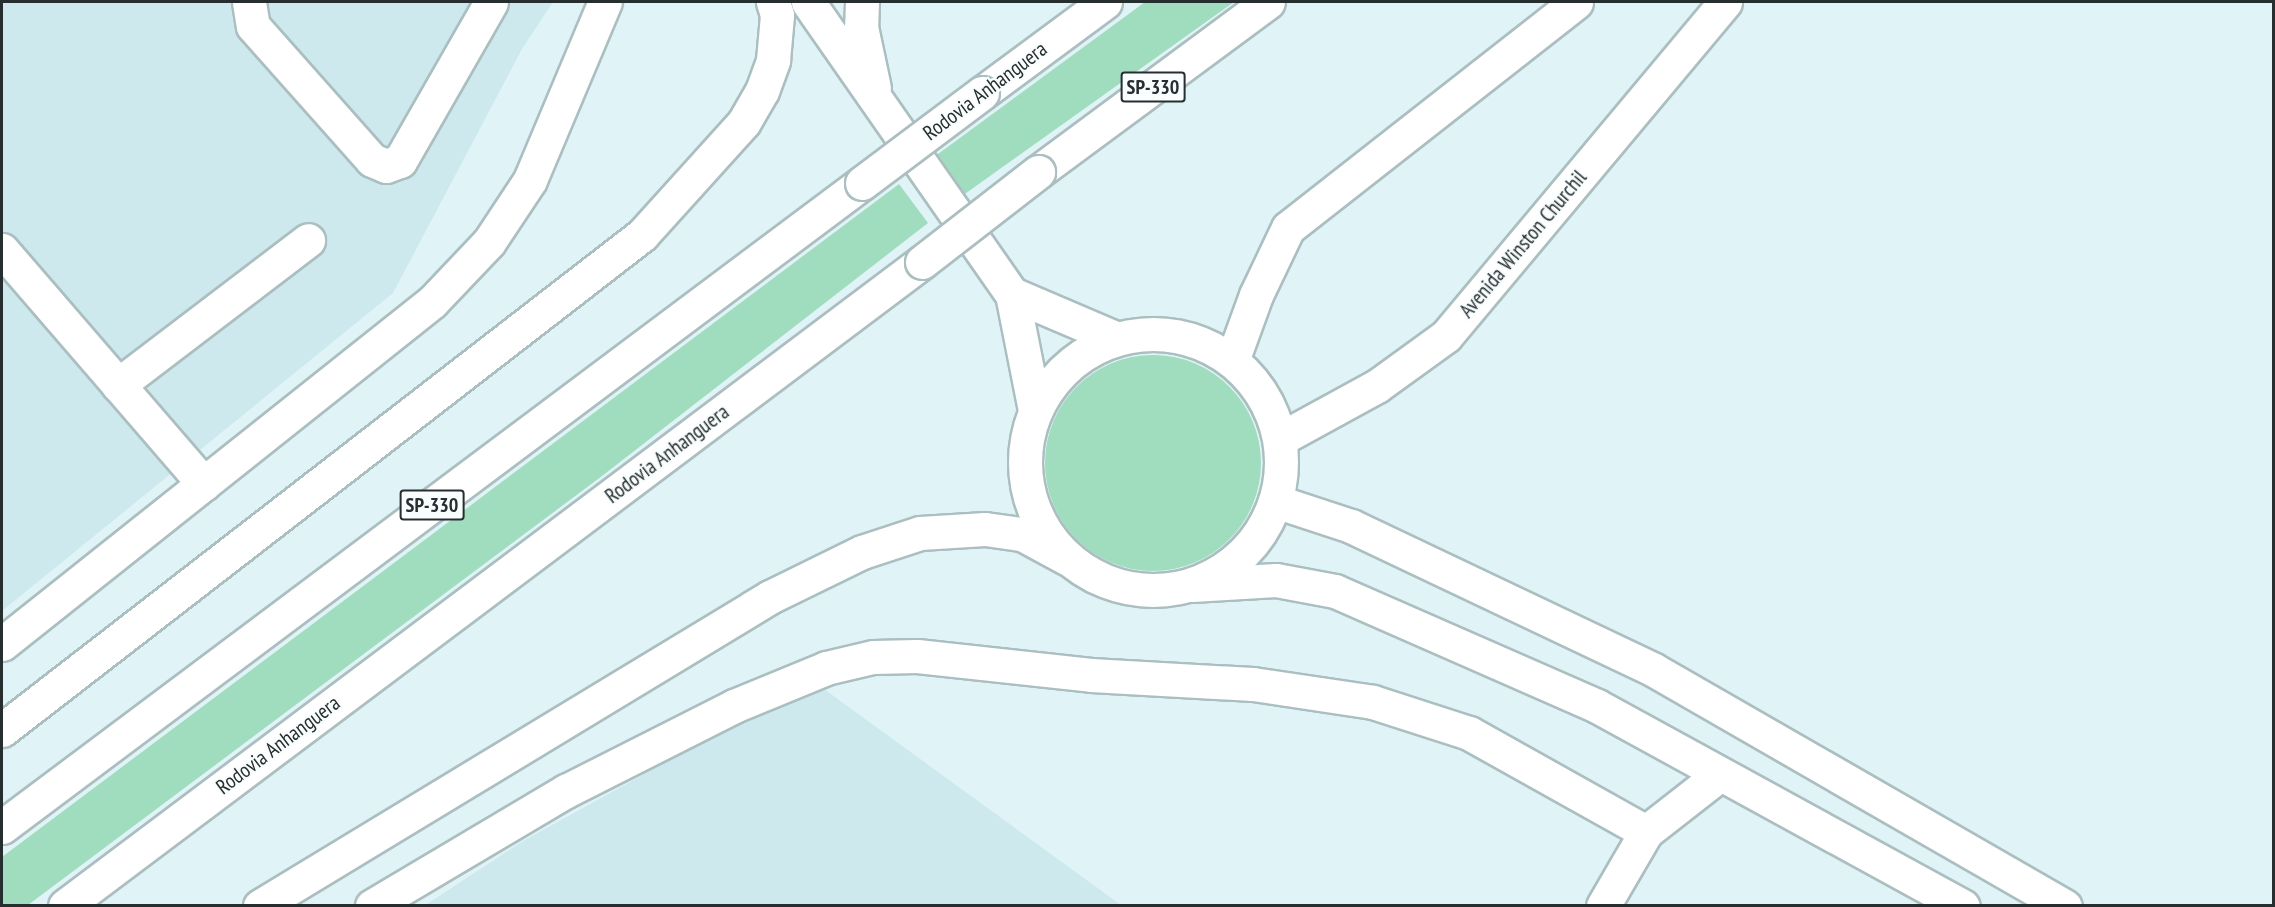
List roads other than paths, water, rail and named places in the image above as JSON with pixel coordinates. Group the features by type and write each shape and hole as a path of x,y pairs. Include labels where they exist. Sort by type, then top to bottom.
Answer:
{"main road":[{"path":"249,2 253,26 372,160 386,166 400,161 491,2"},
{"path":"2,644 432,302 489,242 530,180 605,2"},
{"path":"2,730 642,235 744,122 762,91 773,60 777,15 773,2"},
{"path":"808,2 879,108 1012,294 1035,410"},
{"path":"862,2 861,27 879,108"},
{"name":"Rodovia Anhanguera","path":"2,827 1105,2"},
{"name":"Rodovia Anhanguera","path":"65,906 922,262 1038,172 1268,2"},
{"path":"1232,361 1256,295 1288,228 1576,2"},
{"name":"Avenida Winston Churchil","path":"1280,439 1377,386 1446,336 1725,2"},
{"path":"118,385 308,240"},
{"path":"2,250 204,484"},
{"path":"1012,294 1115,338"},
{"path":"1068,559 1042,527 1027,490 1025,449 1035,410 1054,379 1082,354 1115,338 1156,333 1196,340 1232,361 1270,409 1280,439 1275,501 1257,538 1228,567 1192,585"},
{"path":"1275,501 1351,526 1654,670 2065,906"},
{"path":"260,906 770,597 862,552 920,533 985,529 1022,534 1068,559 1095,577 1126,588 1160,591 1192,585 1276,580 1335,591 1597,706 1963,906"},
{"path":"372,906 566,791 734,706 826,668 873,657 917,656 1091,675 1253,684 1373,702 1469,733 1646,832"},
{"path":"1603,906 1646,832 1719,774"}]}
